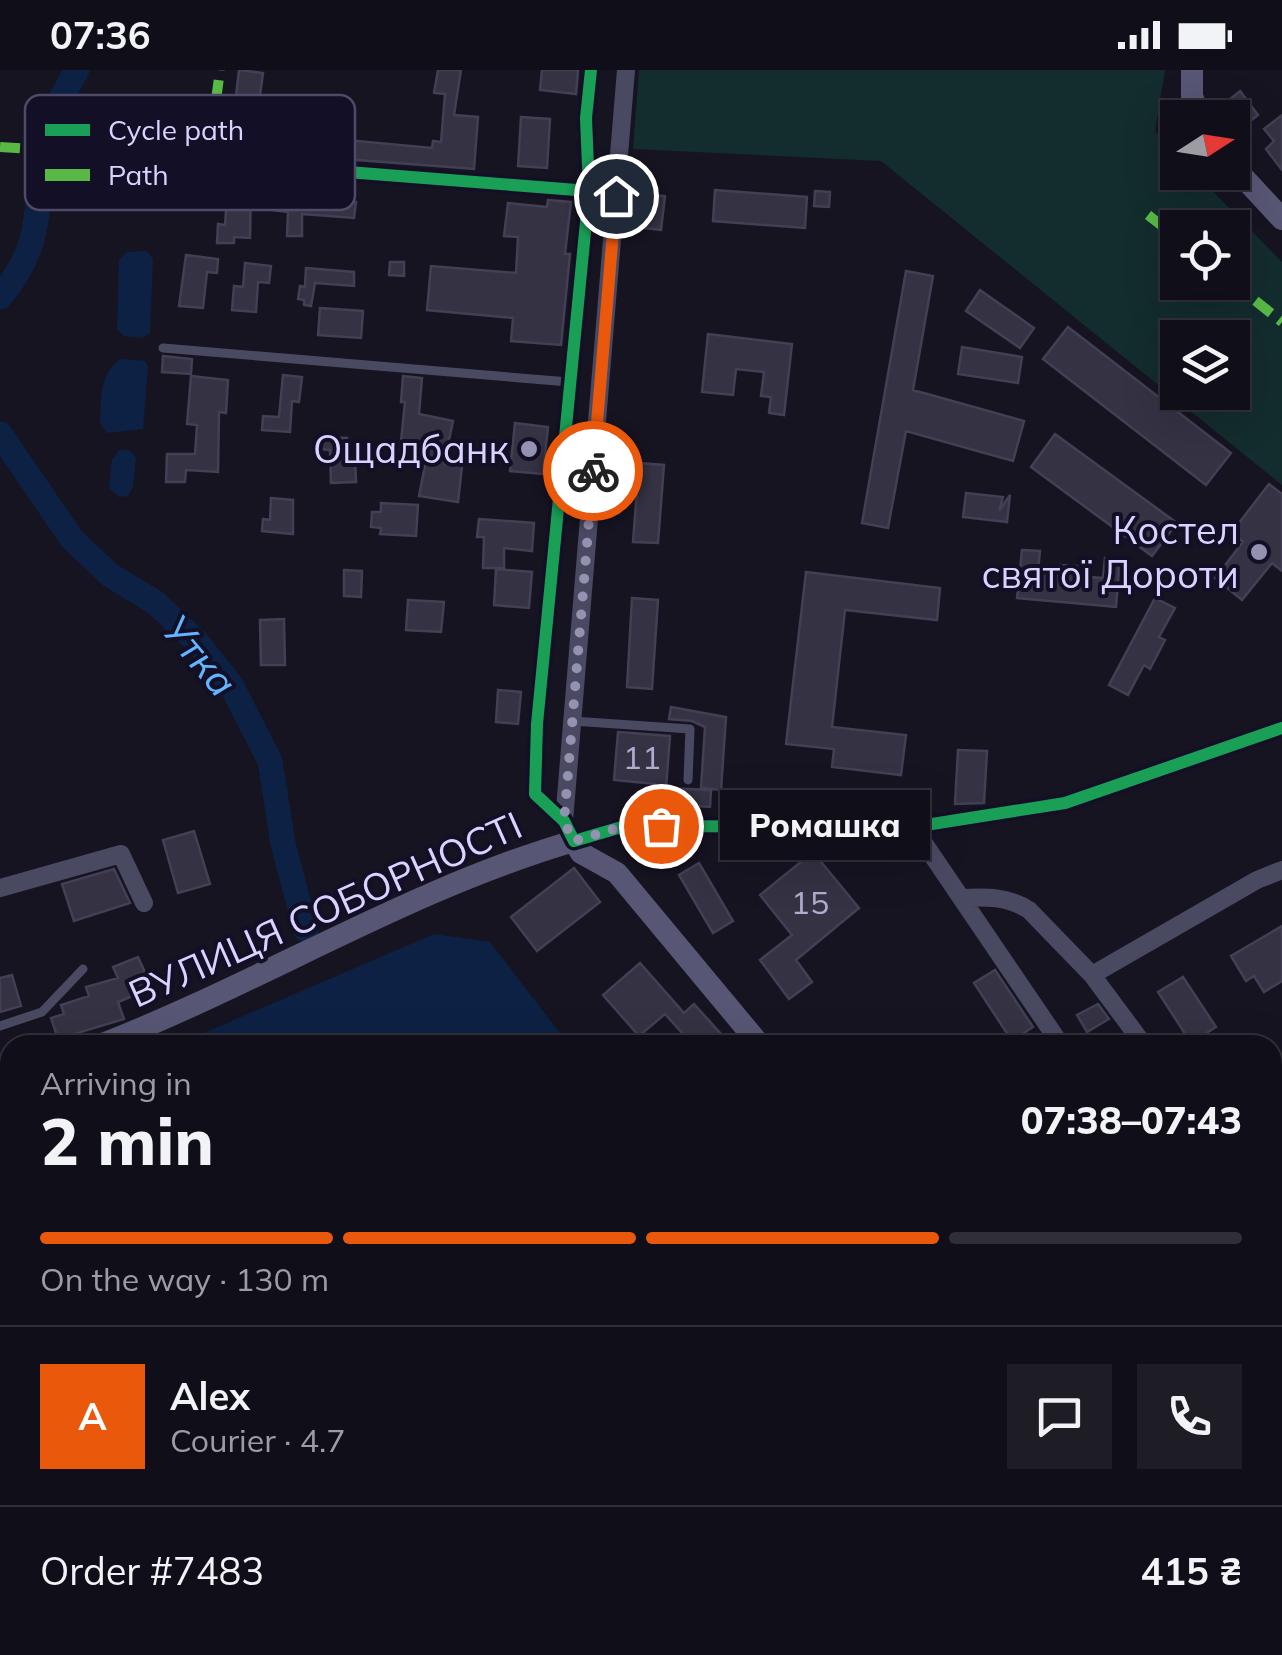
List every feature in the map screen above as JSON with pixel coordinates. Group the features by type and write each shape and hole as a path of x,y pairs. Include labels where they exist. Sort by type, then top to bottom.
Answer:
{"main road":[{"path":"1192,70 1193,100"},
{"path":"1250,184 1282,219"},
{"path":"569,831 581,853 617,873 752,1035"},
{"name":"ВУЛИЦЯ СОБОРНОСТІ","path":"122,1035 462,882 538,852 569,831"}],"street":[{"path":"569,831 535,794 537,724 589,191 586,118 591,70"},
{"path":"569,831 572,721 626,70"},
{"path":"355,173 589,191"},
{"name":"ВУЛИЦЯ СОБОРНОСТІ","path":"569,831 625,826 914,827 1065,803 1282,728"},
{"path":"914,827 1054,1035"},
{"path":"0,888 121,854 144,903"},
{"path":"1092,974 1257,880 1282,870"},
{"path":"960,898 1003,898 1029,910 1092,974 1137,1035"}],"lane":[{"path":"163,348 572,382"},
{"path":"572,721 690,729 688,780"},
{"path":"0,1026 42,1012 82,969"}],"green space":[{"path":"639,70 1165,70 1155,131 1160,136 1160,190 1212,190 1231,210 1160,210 1160,300 1250,300 1250,229 1282,262 1282,485 1189,410 1250,410 1250,320 1160,320 1160,386 881,161 633,149"}],"water":[{"path":"147,251 153,259 150,333 143,338 124,336 117,329 119,260 127,252"},
{"path":"121,359 145,361 148,366 143,429 107,433 100,423 103,388 109,371"},
{"path":"119,450 129,450 136,458 133,487 128,496 119,497 109,488 112,460"},
{"path":"434,934 490,942 563,1035 199,1035"}],"building":[{"path":"239,70 263,73 260,95 236,95"},
{"path":"438,70 461,70 454,115 478,117 474,169 355,160 355,141 432,148 433,141 441,142 445,94 434,93"},
{"path":"542,70 578,70 576,94 540,90"},
{"path":"1240,91 1247,100 1229,100"},
{"path":"1250,104 1258,115 1250,121"},
{"path":"1282,115 1282,170 1266,149 1274,141 1264,129"},
{"path":"521,117 550,119 547,168 518,166"},
{"path":"715,190 807,197 805,228 713,221"},
{"path":"815,191 830,192 829,207 814,206"},
{"path":"646,194 665,196 661,230 642,228"},
{"path":"548,200 571,202 561,345 511,341 513,318 427,310 431,266 516,273 518,237 504,236 508,203 547,207"},
{"path":"226,210 251,210 250,238 234,237 234,243 217,243 218,224 225,225"},
{"path":"272,210 355,210 354,218 302,214 302,236 287,236 288,212"},
{"path":"186,255 218,259 217,273 207,272 203,308 179,306"},
{"path":"390,262 404,262 404,276 389,275"},
{"path":"245,263 271,266 269,283 258,282 256,312 232,310 234,286 243,287"},
{"path":"306,268 354,272 354,286 315,283 311,306 304,305 304,300 298,299 300,286 305,287"},
{"path":"906,271 933,276 913,390 1024,421 1013,461 906,431 888,528 862,523"},
{"path":"980,290 1034,328 1020,348 966,311"},
{"path":"320,308 363,311 361,338 318,335"},
{"path":"1068,327 1160,398 1160,410 1175,410 1231,453 1206,485 1043,359"},
{"path":"708,334 792,344 784,415 769,413 771,397 761,396 764,372 736,369 733,395 702,392"},
{"path":"962,347 1022,357 1018,383 958,374"},
{"path":"163,356 192,359 191,374 162,372"},
{"path":"283,375 302,377 299,402 292,401 290,432 262,430 263,416 279,417"},
{"path":"191,376 228,380 226,413 219,412 218,472 186,470 185,482 166,482 167,454 195,454 197,425 187,424"},
{"path":"403,376 422,378 419,414 453,421 444,464 462,466 458,502 419,496 427,455 400,451 405,402 401,402"},
{"name":"Ощадбанк","path":"515,423 548,427 543,474 510,471"},
{"path":"1055,434 1177,523 1152,556 1031,467"},
{"path":"319,437 347,438 346,457 355,457 356,482 331,483 330,450 318,449"},
{"path":"639,463 664,465 658,543 633,542"},
{"name":"Костел святої Дороти","path":"1269,484 1282,494 1282,571 1272,563 1242,600 1215,578 1243,542 1232,532"},
{"path":"966,493 1003,497 999,511 1010,495 1007,522 963,517"},
{"path":"271,498 293,500 293,534 262,531 263,519 270,520"},
{"path":"381,503 418,505 416,536 380,534 381,528 371,527 372,512 381,512"},
{"path":"479,519 534,523 532,551 504,548 504,568 483,568 484,537 477,537"},
{"path":"1022,550 1040,551 1038,571 1059,572 1060,565 1078,566 1077,576 1103,578 1105,558 1120,559 1116,607 1017,598"},
{"path":"496,569 532,572 529,608 494,605"},
{"path":"344,570 362,571 361,597 344,596"},
{"path":"806,572 940,588 937,620 845,610 832,727 906,735 901,775 832,767 834,749 786,744"},
{"path":"632,598 658,600 652,689 627,687"},
{"path":"1155,598 1175,608 1159,637 1165,640 1150,669 1144,665 1128,695 1109,685"},
{"path":"408,600 444,602 441,632 406,630"},
{"path":"284,619 285,665 261,665 260,620"},
{"path":"498,690 521,692 518,724 496,722"},
{"path":"671,707 726,717 721,790 701,788 705,727 692,721 669,719"},
{"path":"618,732 670,736 666,788 711,790 710,807 654,803 655,784 614,780"},
{"path":"958,750 987,751 984,803 955,804"},
{"path":"194,831 210,884 178,893 163,840"},
{"path":"813,852 859,908 796,960 812,982 789,999 760,960 792,935 760,895"},
{"path":"699,863 733,921 713,933 679,875"},
{"path":"574,868 600,902 537,951 511,917"},
{"path":"114,869 130,903 74,921 62,884"},
{"path":"1282,926 1282,981 1264,992 1254,976 1246,981 1231,956"},
{"path":"138,957 152,988 118,1002 124,1019 71,1035 57,1035 51,1018 64,1014 61,1005 89,996 86,987 118,978 113,967"},
{"path":"640,963 684,1013 694,1004 722,1035 684,1035 665,1014 638,1035 603,995"},
{"path":"995,970 1033,1027 1021,1035 1008,1035 974,983"},
{"path":"12,975 21,1006 0,1012 0,978"},
{"path":"1183,977 1216,1027 1204,1035 1186,1035 1158,992"},
{"path":"1098,1004 1109,1019 1087,1032 1077,1015"}],"waterway":[{"name":"Утка","path":"63,95 77,70"},
{"name":"Утка","path":"0,297 25,258 37,210"},
{"name":"Утка","path":"0,434 72,539 110,575 156,603 197,642 231,685 270,761 283,844 306,930"}],"marked path":[{"path":"217,95 220,70"},
{"path":"0,147 25,149"},
{"path":"1148,215 1160,224"},
{"path":"1250,296 1282,322"}],"cycle path":[{"path":"591,70 586,118 589,191 537,724 535,794 564,821 574,841 625,826 913,827 1065,803 1282,728"},
{"path":"355,173 589,191"}],"way so far":[{"path":"593,471 564,822 574,841 625,826 661,826"}],"place":[{"name":"Ощадбанк","path":"529,449"},
{"name":"Костел святої Дороти","path":"1259,552"},
{"name":"Ромашка","path":"661,826"}],"route":[{"path":"593,471 616,196"}]}
